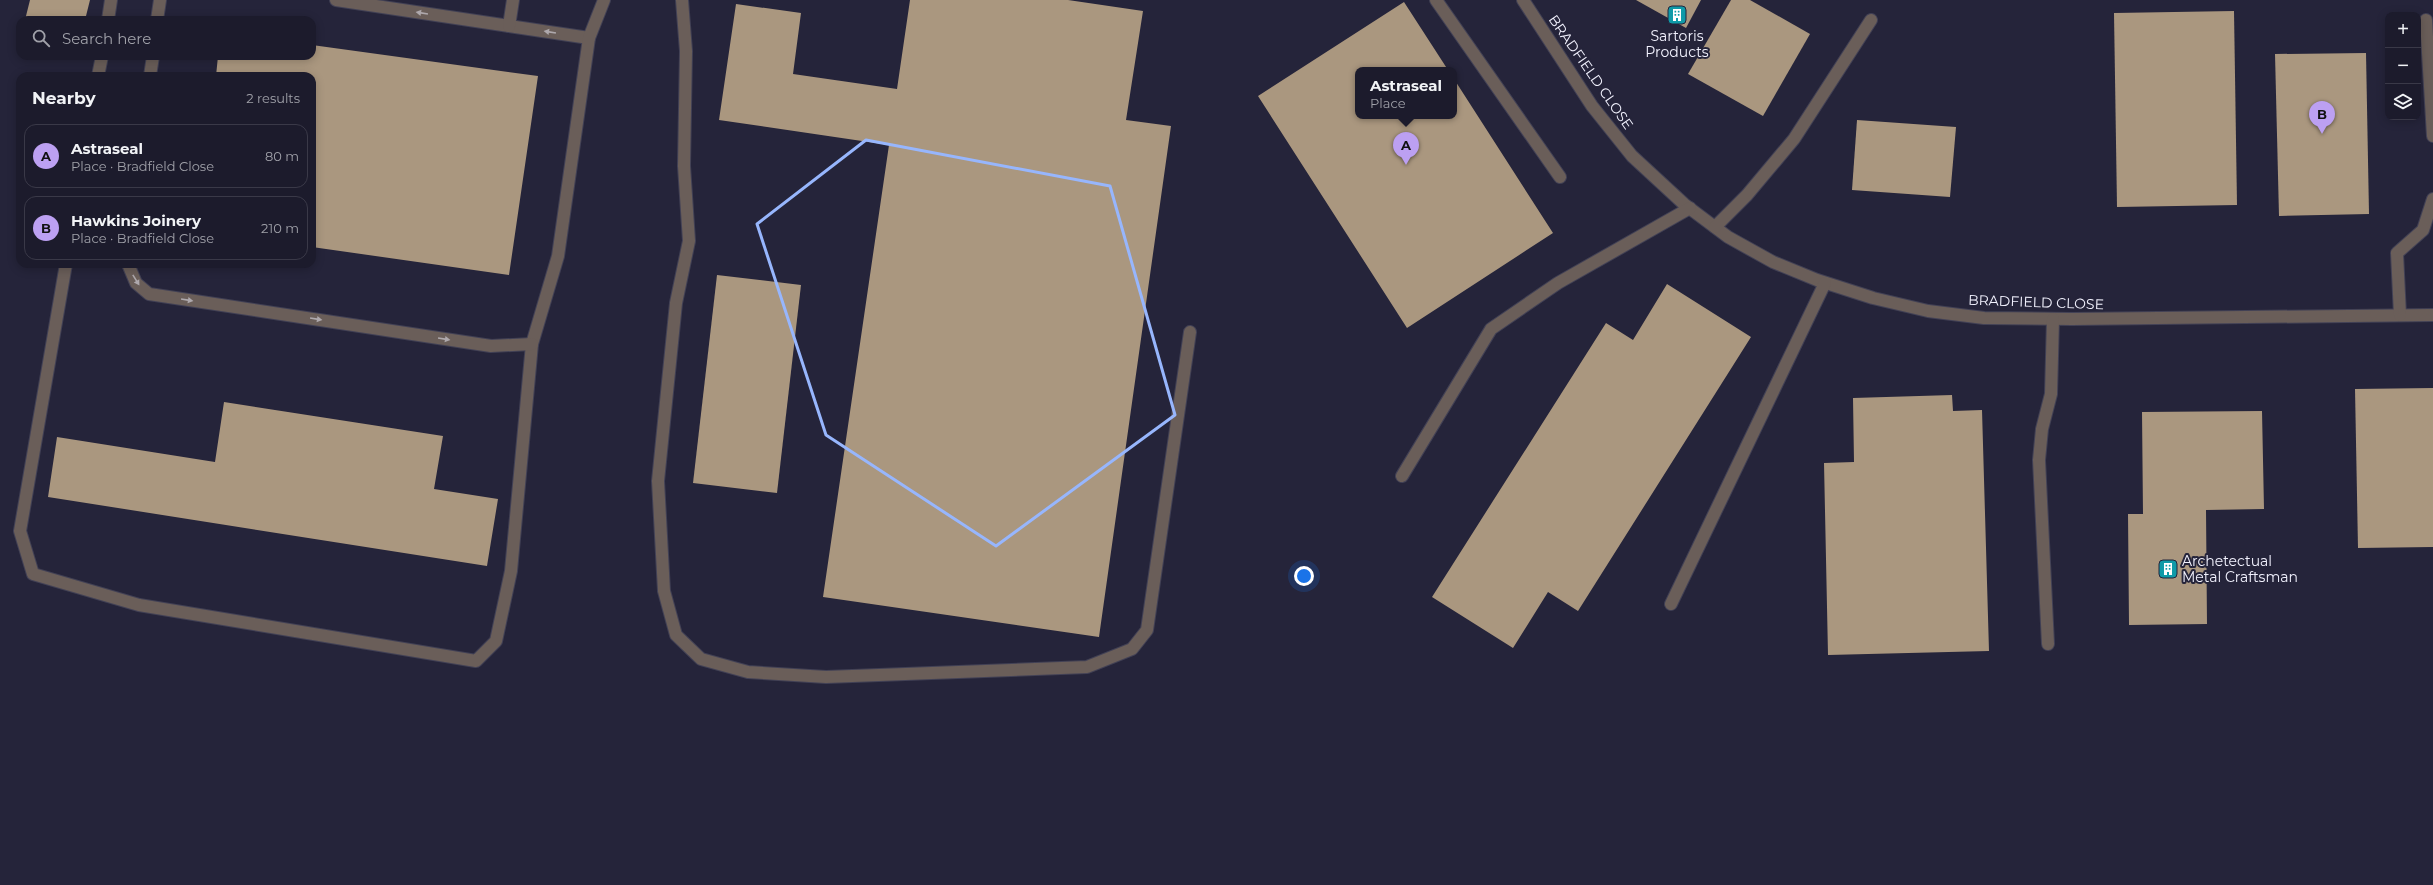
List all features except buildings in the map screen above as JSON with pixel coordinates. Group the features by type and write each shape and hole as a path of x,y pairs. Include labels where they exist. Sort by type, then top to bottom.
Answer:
{"street":[{"path":"109,16 111,0"},
{"path":"158,16 160,0"},
{"path":"336,0 589,38"},
{"path":"509,26 513,0"},
{"path":"65,268 20,531 33,574 140,605 476,661 496,641 511,571 532,344 558,256 589,38 604,0"},
{"path":"682,0 686,51 684,166 689,240 676,303 658,481 664,591 676,635 701,659 748,672 826,677 1087,667 1132,648 1147,630 1190,332"},
{"path":"1436,0 1560,177"},
{"name":"BRADFIELD CLOSE","path":"1524,0 1592,106 1632,156 1690,208 1728,237 1773,262 1825,283 1873,298 1928,310 1984,318 2053,319 2433,315"},
{"path":"1715,227 1747,195 1794,139 1871,20"},
{"path":"2426,20 2433,136"},
{"path":"99,72 101,60"},
{"path":"151,72 152,60"},
{"path":"2400,315 2397,253 2423,230 2433,199"},
{"path":"1402,476 1491,329 1558,283 1690,208"},
{"path":"130,268 136,283 148,294 491,346 532,344"},
{"path":"1671,604 1825,283"},
{"path":"2048,644 2039,460 2042,429 2051,394 2053,319"}],"highlighted area":[{"path":"866,140 1110,186 1175,415 996,546 826,435 757,224"}],"place":[{"name":"Sartoris Products","path":"1677,15"},
{"name":"Hawkins Joinery","path":"2322,134"},
{"name":"Astraseal","path":"1406,165"},
{"name":"Archetectual Metal Craftsman","path":"2168,569"}]}
